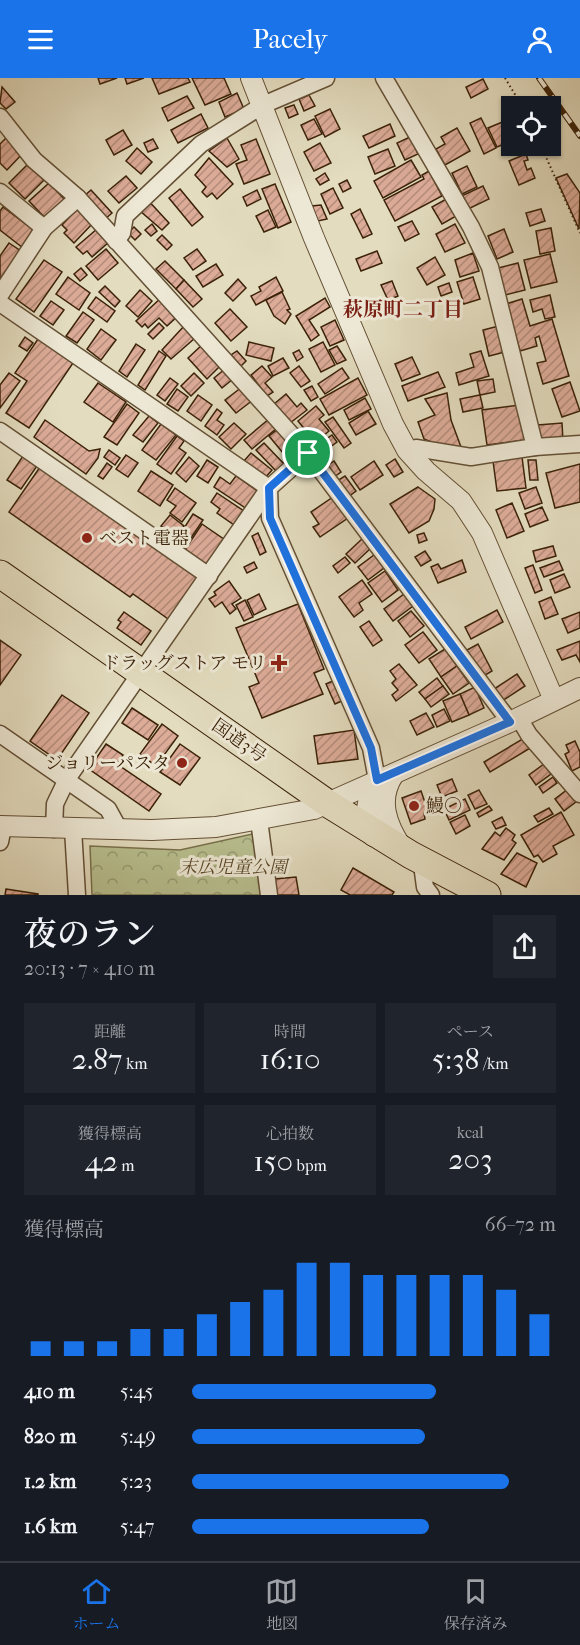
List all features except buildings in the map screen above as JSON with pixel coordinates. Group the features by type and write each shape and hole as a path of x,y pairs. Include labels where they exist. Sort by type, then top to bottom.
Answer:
{"highway":[{"name":"国道3号","path":"0,574 139,678 321,806 487,895"},
{"name":"国道3号","path":"0,590 139,678"},
{"name":"国道3号","path":"383,841 427,884 464,895"}],"street":[{"path":"251,78 314,238 393,424 407,450 426,471 461,501 482,533 554,700"},
{"path":"116,241 122,233 125,216 201,144 263,105 326,78"},
{"path":"384,78 471,227 490,267 535,447"},
{"path":"0,117 34,160 78,198 308,453 515,720 580,794"},
{"path":"0,192 44,228"},
{"path":"0,295 44,228 78,198"},
{"path":"0,303 269,488"},
{"path":"0,431 209,576"},
{"path":"407,450 416,448 471,457 535,447 580,444"},
{"path":"77,895 64,829 55,804 67,779 269,488 308,453"},
{"path":"269,488 270,518 371,748 386,777 383,841"},
{"path":"1,832 216,827 321,806 515,720 580,688"},
{"path":"0,734 108,809 119,830"},
{"path":"383,841 366,805 386,777"},
{"path":"259,820 269,895"}],"path":[{"path":"506,78 516,96"},
{"path":"546,156 580,233"}],"green space":[{"name":"末広児童公園","path":"257,833 266,895 92,895 90,846 180,850"}],"railway":[{"path":"539,78 580,136"}],"place":[{"name":"ベスト電器","path":"87,538"},
{"name":"ドラッグストア モリ","path":"279,663"},
{"name":"ジョリーパスタ","path":"182,763"},
{"name":"鰻○","path":"414,806"}],"district":[{"name":"萩原町二丁目","path":"403,309"}],"route":[{"path":"308,453 510,722 377,780 371,748 270,518 269,488 308,453"}]}
